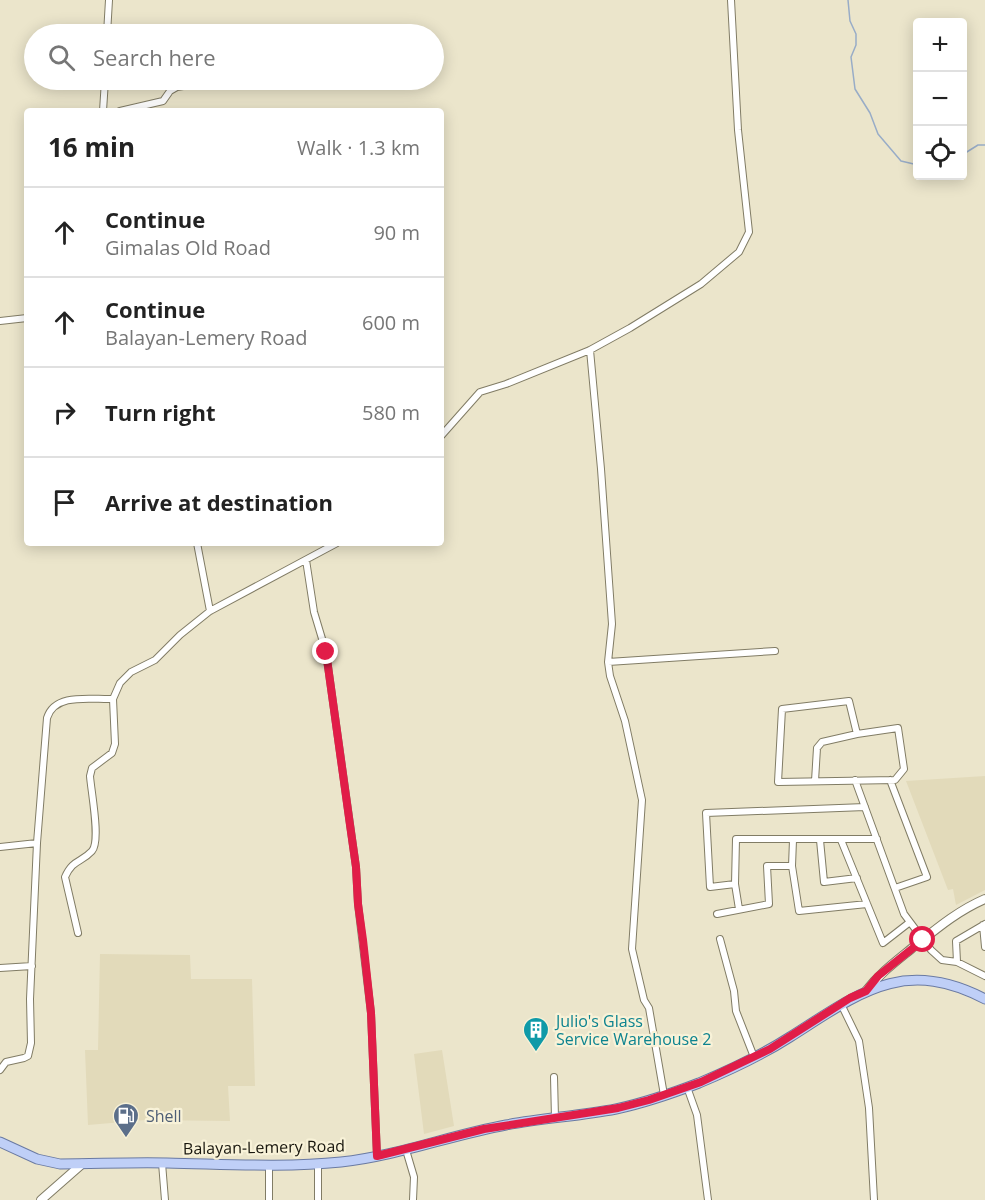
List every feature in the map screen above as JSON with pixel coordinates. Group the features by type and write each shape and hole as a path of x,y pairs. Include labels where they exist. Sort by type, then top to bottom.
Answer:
{"main road":[{"name":"Balayan-Lemery Road","path":"0,1142 37,1159 60,1164 318,1163 377,1156 484,1129 618,1108 664,1095 754,1057 841,1004 890,982 928,981 960,988 985,999"},
{"path":"41,1200 82,1164"}],"street":[{"path":"108,24 109,0"},
{"path":"444,433 480,392 506,384 590,350 630,328 714,274 739,252 749,232 738,130 731,0"},
{"path":"104,108 105,90"},
{"path":"133,108 163,101 172,90"},
{"path":"0,321 24,318"},
{"path":"590,350 612,624 608,662 610,676 625,721 642,800 632,949 644,1000 649,1008 664,1095"},
{"path":"198,546 210,611"},
{"path":"78,933 65,877 75,862 93,851 97,840 90,776 92,768 112,753 115,744 113,699 120,683 131,672 155,660 180,635 210,611 332,546"},
{"path":"306,560 314,612 326,652 356,867 371,1013 377,1156"},
{"path":"608,662 775,651"},
{"path":"0,1070 6,1062 24,1058 30,1050 38,843 49,711 54,706 74,698 113,699"},
{"path":"815,781 817,748 822,742 898,728 904,769 895,780 778,782 782,709 849,701 857,734"},
{"path":"855,780 904,914 923,940 942,960 957,962 985,976"},
{"path":"890,780 927,877 895,888"},
{"path":"735,884 710,887 706,813 865,807"},
{"path":"739,909 735,884 736,839 877,839"},
{"path":"793,840 792,866 799,911 867,904"},
{"path":"820,840 824,882 856,878"},
{"path":"841,840 883,943 910,922"},
{"path":"0,847 38,843"},
{"path":"717,914 769,904 767,866 792,866"},
{"path":"866,991 878,976 960,911 985,899"},
{"path":"957,962 956,941 984,925 985,947"},
{"path":"720,939 734,991 736,1011 754,1057"},
{"path":"0,968 33,966"},
{"path":"970,969 985,966"},
{"path":"841,1004 859,1041 869,1108 874,1200"},
{"path":"554,1077 555,1118"},
{"path":"687,1087 697,1115 708,1200"},
{"path":"406,1150 414,1177 413,1200"},
{"path":"162,1163 165,1200"},
{"path":"318,1163 318,1200"},
{"path":"269,1164 269,1200"}],"shaded area":[{"path":"985,776 985,890 956,905 953,889 948,890 906,781"},
{"path":"100,954 190,955 191,979 252,979 255,1086 228,1086 230,1121 146,1120 88,1125 85,1050 98,1050"},
{"path":"442,1050 454,1126 424,1134 414,1054"}],"waterway":[{"path":"848,0 850,21 856,34 856,45 851,57 855,89 870,113 878,134 901,161 913,164"},
{"path":"967,152 978,145 985,145"}],"place":[{"name":"Julio's Glass Service Warehouse 2","path":"536,1053"},
{"name":"Shell","path":"126,1139"}],"route":[{"path":"326,652 356,867 371,1013 377,1156 484,1129 618,1108 701,1082 770,1049 850,998 866,991 878,976 923,940"}]}
